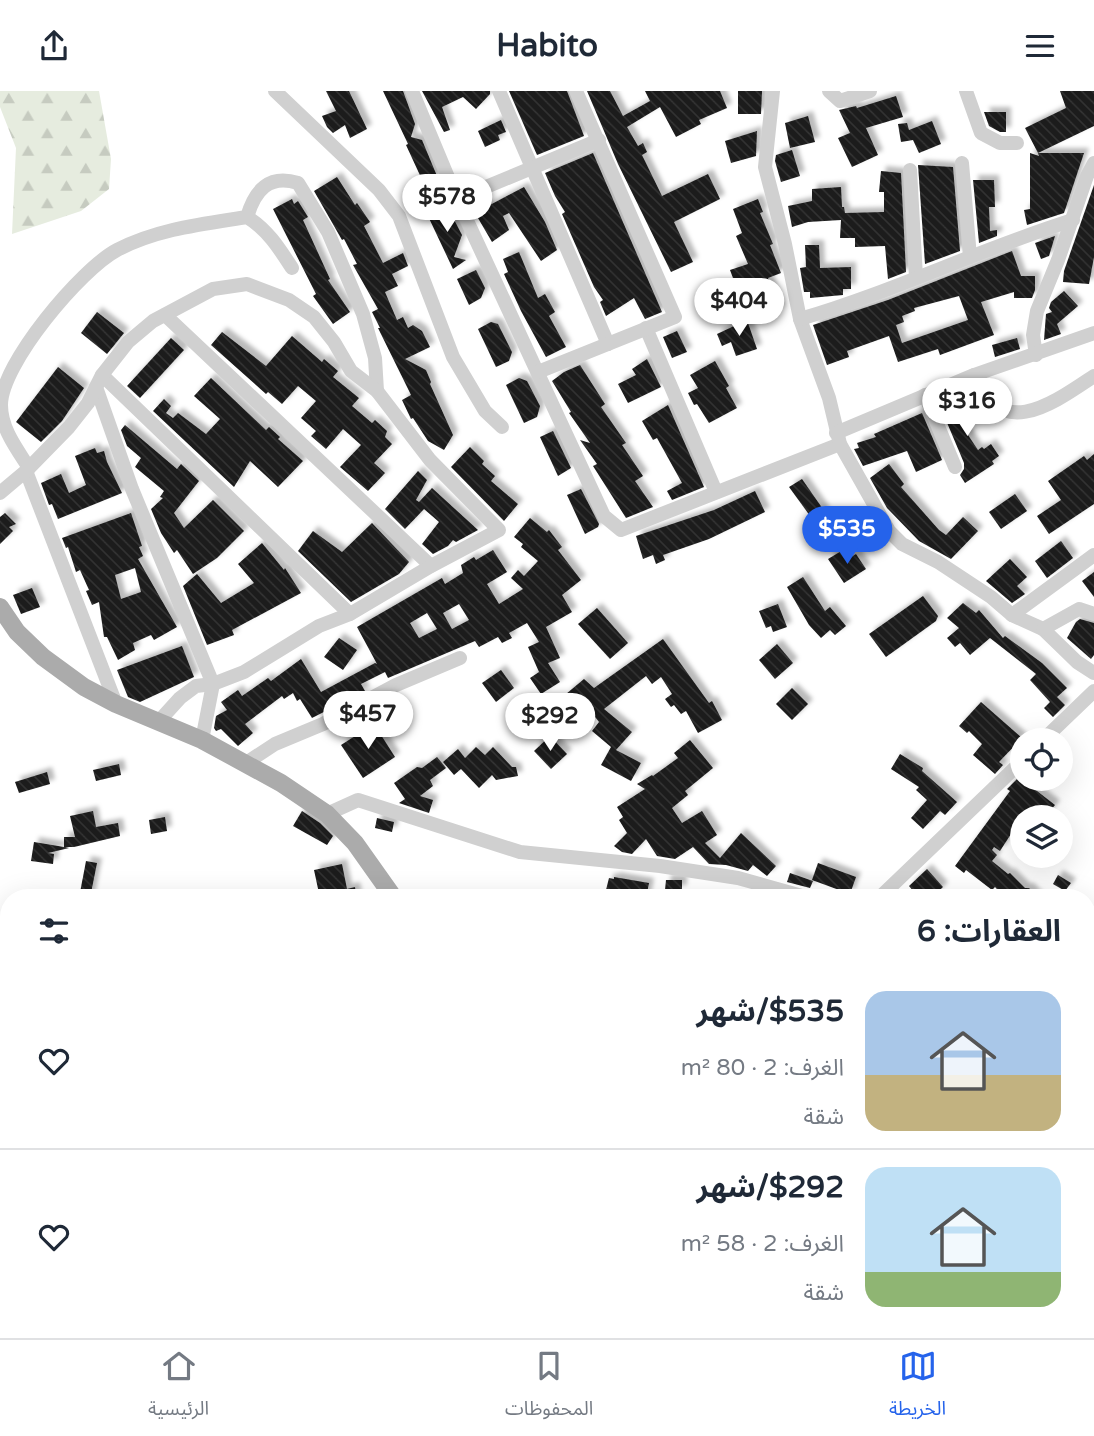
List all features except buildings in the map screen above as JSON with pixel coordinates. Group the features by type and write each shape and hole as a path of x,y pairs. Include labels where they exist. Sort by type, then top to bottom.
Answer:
{"main road":[{"path":"0,607 17,632 43,657 84,687 116,704 160,720 202,740 281,783 327,814 355,843 388,889"}],"street":[{"path":"275,91 379,190 399,216 453,356 485,411 502,427"},
{"path":"412,91 457,199 604,516 621,530 838,438 925,395 1094,333"},
{"path":"499,91 608,344"},
{"path":"538,372 675,317 576,91"},
{"path":"773,91 765,166 785,244 800,320 829,398 838,438 889,531 902,544 938,562 991,597 1012,615 1042,629 1077,662 1094,673"},
{"path":"829,91 840,101 870,91"},
{"path":"966,91 981,132 1000,143 1017,143"},
{"path":"457,199 599,140"},
{"path":"962,163 970,257"},
{"path":"1036,355 1033,335 1037,311 1094,163"},
{"path":"910,170 916,277"},
{"path":"247,217 250,205 264,185 284,178 298,183 328,232 363,314 375,358 377,391"},
{"path":"116,704 27,469 6,431 1,407 3,387 54,307 114,251 149,235 247,217 259,224 271,237 292,268"},
{"path":"800,320 1073,220"},
{"path":"0,493 69,427 128,342 153,321 213,289 247,284 289,300 314,317 351,370 377,391 430,460 499,530 350,614 319,625 244,672 213,684 196,686 180,698 160,720"},
{"path":"165,315 431,566"},
{"path":"646,328 716,492"},
{"path":"974,375 982,392 996,408 1009,413 1044,406 1094,376"},
{"path":"99,381 350,614"},
{"path":"99,381 132,489 213,684 202,740"},
{"path":"925,395 955,467"},
{"path":"1012,615 1094,555"},
{"path":"1042,629 1079,609 1094,614"},
{"path":"246,763 275,744 323,724 396,685 460,658"},
{"path":"1055,728 1094,691"},
{"path":"888,889 1010,772"},
{"path":"327,814 358,800 520,852 738,877 779,889"}],"green space":[{"path":"0,91 99,91 111,159 109,189 81,211 12,234 16,148 0,107"}]}
